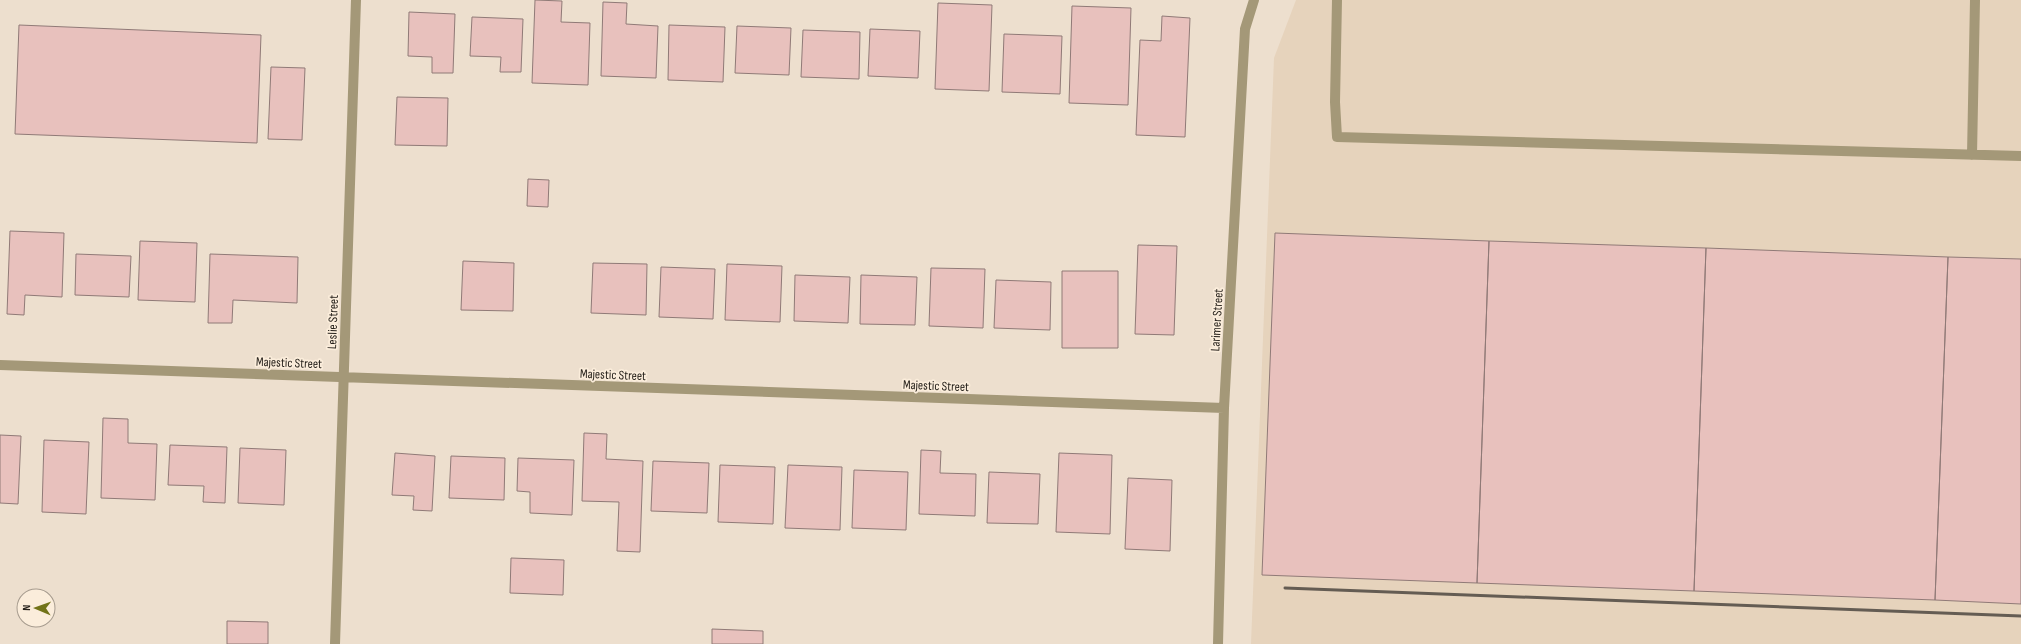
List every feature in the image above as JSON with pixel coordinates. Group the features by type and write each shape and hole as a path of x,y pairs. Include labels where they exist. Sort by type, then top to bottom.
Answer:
{"street":[{"name":"Leslie Street","path":"335,644 356,0"},
{"name":"Larimer Street","path":"1218,644 1224,408 1245,29 1254,0"},
{"path":"1337,0 1335,102 1337,137 2021,156"},
{"path":"1972,155 1974,0"},
{"name":"Majestic Street","path":"0,365 1224,408"}],"shaded area":[{"path":"1296,0 2021,0 2021,644 1251,644 1274,58"}],"building":[{"path":"535,0 562,1 561,22 590,23 588,85 532,83"},
{"path":"603,2 627,3 626,24 658,26 656,78 601,76"},
{"path":"938,3 992,5 989,91 935,89"},
{"path":"1072,6 1131,8 1128,105 1069,103"},
{"path":"409,12 455,14 453,73 432,73 432,57 408,56"},
{"path":"1162,16 1190,18 1185,137 1136,135 1140,40 1161,41"},
{"path":"472,17 523,19 521,72 500,72 501,57 470,56"},
{"path":"19,25 261,35 257,143 15,134"},
{"path":"669,25 725,27 723,82 668,80"},
{"path":"737,26 791,28 789,75 735,73"},
{"path":"870,29 920,31 918,78 868,76"},
{"path":"803,30 860,32 859,79 801,77"},
{"path":"1004,34 1062,36 1060,94 1002,92"},
{"path":"271,67 305,68 302,140 268,139"},
{"path":"397,97 448,98 447,146 395,145"},
{"path":"528,179 549,180 548,207 527,206"},
{"path":"10,231 64,233 62,297 25,295 24,315 7,314"},
{"path":"1275,233 1489,241 1477,583 1262,575"},
{"path":"140,241 197,243 195,302 138,300"},
{"path":"1489,241 1706,248 1694,591 1477,583"},
{"path":"1138,245 1177,246 1174,335 1135,334"},
{"path":"1706,248 1948,257 1935,600 1694,591"},
{"path":"76,254 131,256 129,297 75,295"},
{"path":"210,254 298,257 297,303 233,300 232,323 208,323"},
{"path":"1948,257 2021,259 2021,604 1935,600"},
{"path":"463,261 514,263 513,311 461,310"},
{"path":"593,263 647,264 646,315 591,313"},
{"path":"727,264 782,266 780,322 725,320"},
{"path":"661,267 715,269 713,319 659,317"},
{"path":"931,268 985,269 983,328 929,326"},
{"path":"1062,271 1118,271 1118,348 1062,348"},
{"path":"795,275 850,277 848,323 794,321"},
{"path":"861,275 917,277 915,325 860,324"},
{"path":"996,280 1051,282 1050,330 994,328"},
{"path":"103,418 128,419 128,443 157,444 155,500 101,498"},
{"path":"584,433 607,434 606,459 643,461 640,552 617,551 619,502 582,501"},
{"path":"0,435 21,436 18,504 0,503"},
{"path":"44,440 89,442 86,514 42,512"},
{"path":"170,445 227,447 225,503 203,502 204,486 168,485"},
{"path":"240,448 286,450 284,505 238,503"},
{"path":"921,450 941,451 940,473 976,474 975,516 919,514"},
{"path":"395,453 435,456 432,511 413,510 414,496 392,495"},
{"path":"1059,453 1112,455 1110,534 1056,532"},
{"path":"451,456 505,458 504,500 449,498"},
{"path":"518,458 574,460 572,515 530,513 530,492 517,491"},
{"path":"653,461 709,463 707,513 651,511"},
{"path":"720,465 775,467 773,524 718,522"},
{"path":"788,465 842,467 840,530 785,528"},
{"path":"854,470 908,472 906,530 852,528"},
{"path":"989,472 1040,474 1038,524 987,523"},
{"path":"1128,478 1172,480 1170,551 1125,549"},
{"path":"511,558 564,560 563,595 510,593"},
{"path":"227,621 268,622 268,644 227,644"},
{"path":"712,629 763,631 763,644 712,644"}],"railway":[{"path":"1285,588 2021,616"}]}
